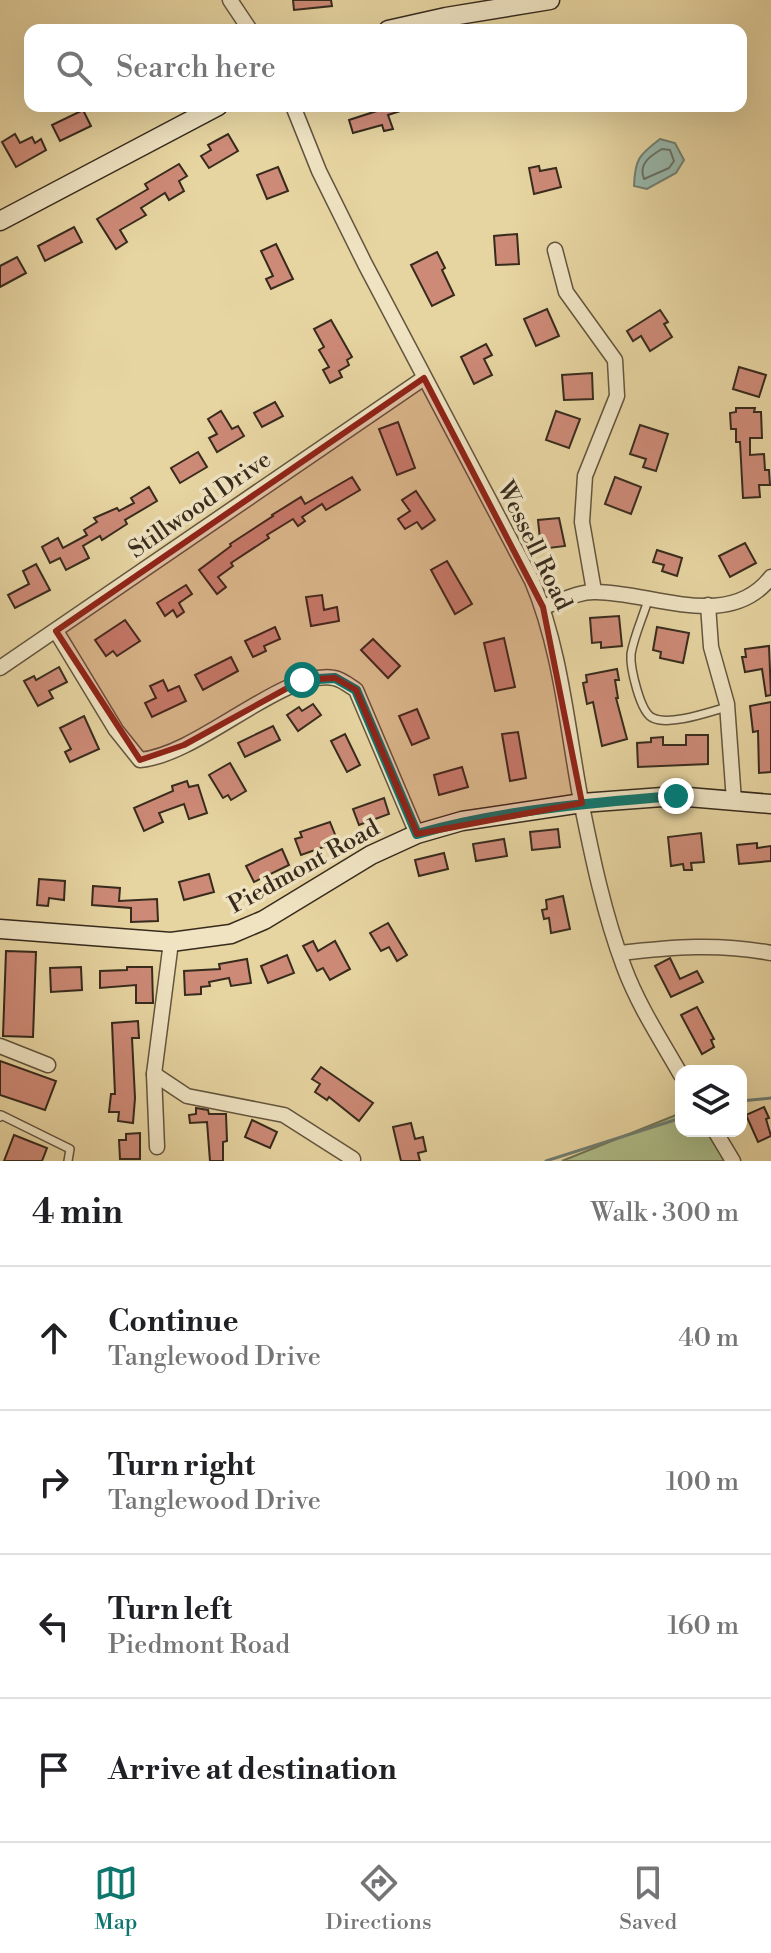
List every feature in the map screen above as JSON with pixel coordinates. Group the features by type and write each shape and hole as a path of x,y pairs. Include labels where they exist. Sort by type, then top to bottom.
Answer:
{"street":[{"path":"230,0 246,24"},
{"path":"415,24 550,0"},
{"path":"0,221 207,112"},
{"name":"Wessell Road","path":"295,112 319,171 543,607 582,803 620,953 643,1008 675,1065"},
{"path":"555,250 566,292 615,360 617,396 585,476 582,522 594,591"},
{"name":"Stillwood Drive","path":"0,668 424,378"},
{"path":"543,607 594,591 679,605 708,605 747,599 771,577"},
{"path":"708,605 711,647 727,707 734,801"},
{"path":"56,631 116,730 140,760 184,745 302,680 335,678 356,690 417,834"},
{"name":"Piedmont Road","path":"0,929 171,942 231,934 264,920 371,855 417,834 462,821 582,803 676,796 771,804"},
{"path":"157,1147 154,1074 171,942"},
{"path":"620,953 679,947 735,946 771,953"},
{"path":"0,1046 48,1065"},
{"path":"154,1074 187,1096 284,1115 353,1159"},
{"path":"719,1137 733,1161"}],"lane":[{"path":"648,600 631,655 632,669 646,713 653,719 666,720 727,707"},
{"path":"0,1117 70,1149 68,1161"}],"highlighted area":[{"path":"424,378 543,607 582,803 417,834 356,690 335,678 302,680 184,745 140,760 56,631"}],"green space":[{"path":"675,1115 675,1137 714,1137 729,1161 562,1161"}],"water":[{"path":"660,139 675,143 684,160 676,173 647,189 634,186 640,158"}],"building":[{"path":"293,0 331,0 332,6 294,10"},
{"path":"84,112 91,126 60,141 52,125"},
{"path":"374,112 397,112 388,115 393,129 384,131 382,125 353,133 349,120"},
{"path":"15,134 20,143 32,137 35,143 41,139 46,150 16,167 2,142"},
{"path":"228,134 238,151 209,168 201,156 211,150 208,145"},
{"path":"179,164 187,176 179,181 184,191 169,200 165,193 141,208 146,215 120,230 127,242 116,249 97,219 148,189 145,184"},
{"path":"539,166 540,171 556,168 561,187 534,194 529,168"},
{"path":"278,167 288,191 267,199 257,175"},
{"path":"74,227 82,242 45,261 38,246"},
{"path":"517,234 519,264 496,265 494,236"},
{"path":"276,244 293,279 271,289 266,279 273,276 261,251"},
{"path":"437,252 454,295 432,306 411,265"},
{"path":"17,257 26,273 0,287 0,266"},
{"path":"547,309 559,336 536,346 524,319"},
{"path":"660,310 668,322 664,324 672,337 650,351 641,336 633,341 627,331"},
{"path":"331,320 352,357 347,360 349,365 339,371 342,377 330,383 323,370 329,367 319,350 324,347 314,329"},
{"path":"486,344 492,355 484,359 492,375 474,384 461,357"},
{"path":"739,367 766,375 759,397 733,389"},
{"path":"592,373 593,399 564,400 562,375"},
{"path":"275,402 283,416 262,427 254,413"},
{"path":"736,408 755,408 754,412 761,412 762,438 750,438 750,455 764,454 765,470 769,470 770,485 759,485 760,497 743,498 740,442 736,442 736,429 731,429 730,413 736,412"},
{"path":"221,411 232,429 238,426 244,436 217,452 209,438 217,434 208,419"},
{"path":"556,411 580,419 569,448 546,440"},
{"path":"398,422 415,468 397,475 379,429"},
{"path":"640,425 668,434 656,471 643,467 646,459 630,454"},
{"path":"198,452 207,467 180,483 171,468"},
{"path":"352,477 360,490 326,510 322,504 302,517 305,521 298,526 293,519 267,535 269,538 231,563 233,566 218,577 226,587 217,594 199,570 230,544 301,497 305,504"},
{"path":"615,477 641,487 631,514 605,504"},
{"path":"149,487 157,501 125,520 127,524 102,540 100,536 83,546 89,558 66,570 60,558 50,563 42,547 58,538 63,548 87,535 84,530 97,522 94,518 134,503 131,498"},
{"path":"416,491 435,520 422,529 417,522 405,529 398,519 410,511 402,500"},
{"path":"559,518 565,546 541,549 538,520"},
{"path":"745,543 756,563 730,577 719,556"},
{"path":"657,550 682,558 677,576 662,571 664,565 653,562"},
{"path":"447,561 472,604 455,614 431,570"},
{"path":"36,564 50,590 15,608 8,595 29,584 23,571"},
{"path":"186,585 192,594 179,603 184,612 177,617 173,610 165,616 157,603"},
{"path":"322,595 324,610 337,607 339,621 311,626 306,597"},
{"path":"619,616 622,646 601,648 601,642 592,643 590,618"},
{"path":"125,620 140,641 117,656 113,651 106,656 95,640"},
{"path":"275,627 280,639 264,646 266,651 253,657 245,641"},
{"path":"657,627 689,633 683,663 660,658 661,652 653,650"},
{"path":"504,638 515,687 495,691 484,643"},
{"path":"373,639 400,666 388,678 361,650"},
{"path":"769,646 771,695 766,696 762,669 745,672 742,657 746,657 745,649"},
{"path":"231,657 238,671 203,690 195,675"},
{"path":"59,667 67,682 49,691 53,698 38,706 24,681 34,676 36,680"},
{"path":"617,669 616,698 627,739 602,746 593,702 587,704 583,683 587,682 586,675"},
{"path":"163,680 168,691 179,686 186,701 152,717 145,703 156,698 150,686"},
{"path":"771,702 771,772 759,773 758,731 753,732 750,706"},
{"path":"313,704 321,715 298,731 287,715 299,707 302,711"},
{"path":"417,709 429,738 412,745 399,716"},
{"path":"84,716 99,749 70,762 65,752 71,749 60,728"},
{"path":"273,726 280,740 245,757 238,743"},
{"path":"518,732 526,778 510,781 502,734"},
{"path":"345,734 360,765 347,772 331,741"},
{"path":"686,735 708,735 708,764 638,767 637,743 663,737 663,745 686,745"},
{"path":"230,763 246,791 231,800 228,795 223,798 209,775"},
{"path":"462,767 468,787 439,795 434,775"},
{"path":"187,781 189,787 198,785 207,813 189,819 184,804 159,813 163,822 144,831 134,808 173,791 172,786"},
{"path":"384,798 389,814 359,825 353,809"},
{"path":"330,822 338,842 301,855 295,839 302,837 300,832"},
{"path":"558,829 560,847 532,850 530,832"},
{"path":"701,833 704,862 691,863 692,870 684,870 683,864 671,866 668,837"},
{"path":"504,839 507,856 476,861 473,844"},
{"path":"757,843 757,848 771,846 771,861 739,864 737,845"},
{"path":"282,849 289,865 254,882 246,866"},
{"path":"444,853 448,869 419,876 415,860"},
{"path":"209,874 214,892 184,900 179,882"},
{"path":"39,879 65,881 64,900 49,898 48,906 37,905"},
{"path":"93,886 120,888 119,901 157,899 158,921 131,922 131,908 92,905"},
{"path":"563,896 570,929 551,933 549,918 544,919 542,910 547,909 546,900"},
{"path":"388,923 407,955 397,961 389,947 381,951 370,933"},
{"path":"313,941 318,951 335,941 350,969 330,980 323,968 317,971 303,946"},
{"path":"6,951 36,952 33,1037 3,1036"},
{"path":"287,955 294,973 268,983 261,966"},
{"path":"670,958 680,979 697,971 703,982 671,997 655,966"},
{"path":"247,959 251,983 231,986 229,978 209,982 210,986 201,987 201,994 185,995 184,971 220,969 219,964"},
{"path":"81,967 82,990 51,992 50,968"},
{"path":"127,967 152,967 153,1003 136,1003 136,985 100,988 100,971 127,970"},
{"path":"697,1007 714,1039 711,1040 714,1047 702,1054 681,1015"},
{"path":"138,1021 139,1038 132,1038 133,1123 118,1121 119,1112 109,1112 111,1094 115,1094 112,1023"},
{"path":"0,1061 56,1081 45,1110 0,1095"},
{"path":"321,1067 373,1103 359,1121 329,1097 327,1100 315,1092 320,1084 312,1079"},
{"path":"764,1107 771,1136 758,1142 747,1115"},
{"path":"196,1108 208,1110 209,1114 226,1114 227,1141 223,1142 223,1161 210,1161 207,1122 190,1123 189,1115 196,1114"},
{"path":"252,1120 277,1132 270,1148 245,1137"},
{"path":"411,1123 415,1139 423,1137 426,1151 418,1153 420,1161 401,1161 393,1127"},
{"path":"140,1133 140,1159 120,1159 119,1140 126,1140 126,1134"},
{"path":"14,1135 47,1148 42,1161 4,1161"}],"waterway":[{"path":"747,1100 771,1098"},
{"path":"546,1161 675,1120"}],"route":[{"path":"302,680 335,678 356,690 417,834 462,821 582,803 676,796"}]}
